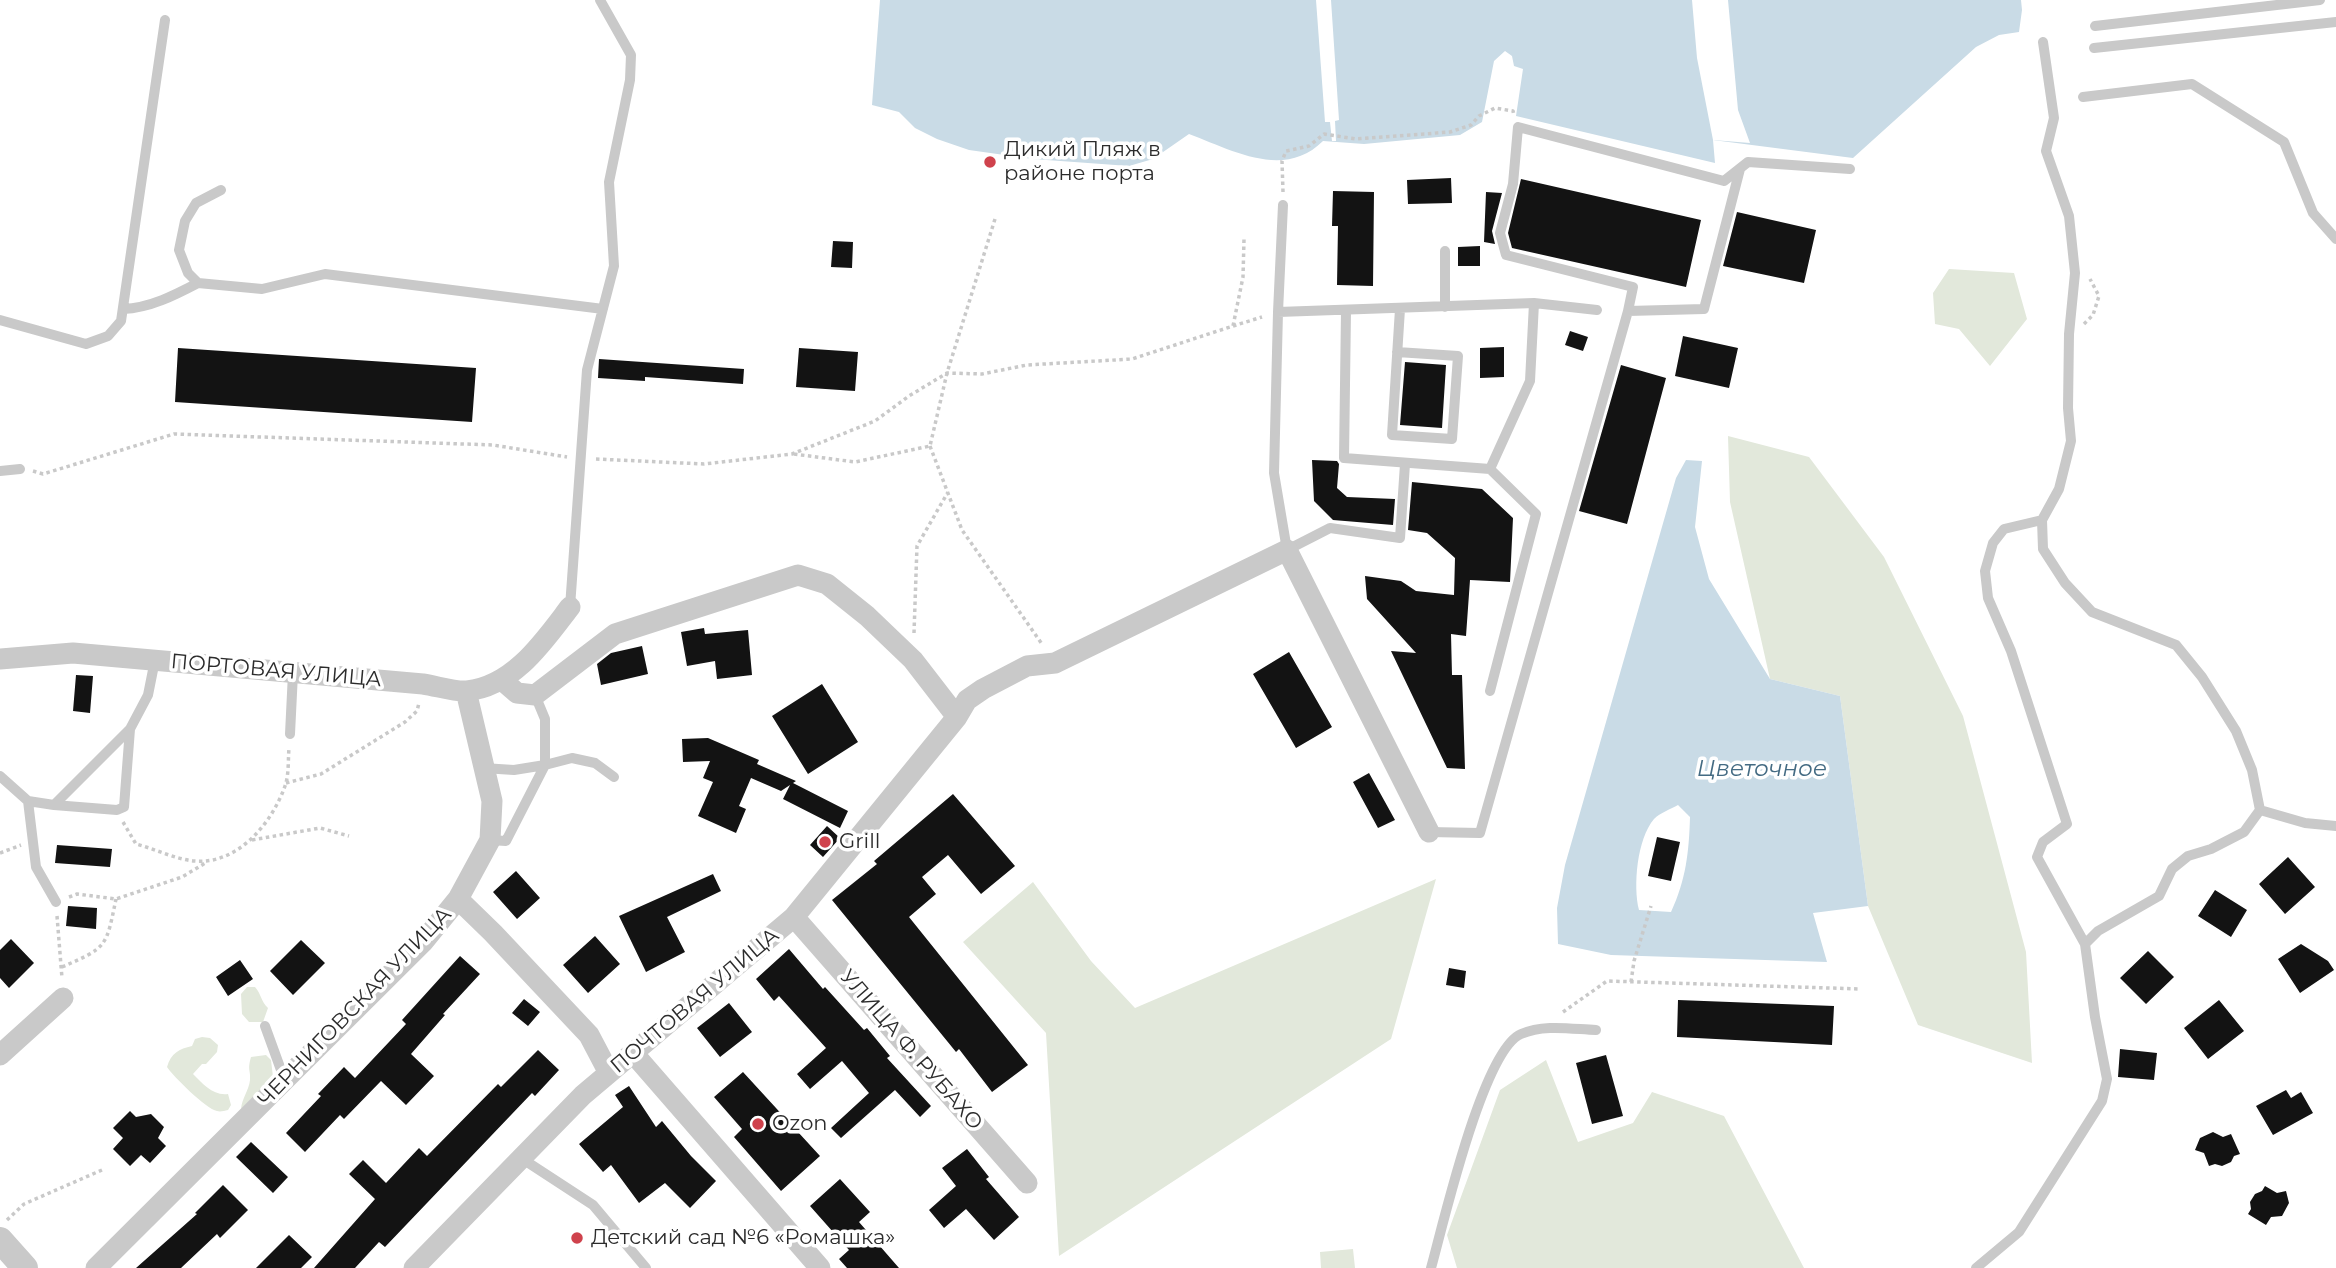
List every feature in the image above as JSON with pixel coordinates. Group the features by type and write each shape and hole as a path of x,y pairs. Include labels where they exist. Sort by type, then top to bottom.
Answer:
{"street":[{"path":"1287,550 1429,832"},
{"name":"ПОЧТОВАЯ УЛИЦА","path":"414,1268 583,1096 794,917 957,717 967,700 1027,666 1055,663 1287,550"},
{"path":"502,680 517,693 535,695 615,634 798,575 827,584 867,616 913,660 957,717"},
{"name":"ПОРТОВАЯ УЛИЦА","path":"0,659 73,653 424,684 466,691 502,680 537,649 570,607"},
{"name":"ЧЕРНИГОВСКАЯ УЛИЦА","path":"96,1268 423,942 458,899 490,840 492,801 466,691"},
{"path":"458,899 494,933 589,1035 609,1073"},
{"name":"УЛИЦА Ф. РУБАХО","path":"794,917 1027,1183"},
{"path":"0,1055 63,998"},
{"path":"633,1053 820,1268"},
{"path":"0,1240 25,1268"}],"lane":[{"path":"570,607 587,370 614,266 609,182 630,80 631,55 600,0"},
{"path":"2095,26 2320,0"},
{"path":"0,320 86,344 108,336 121,321 165,20"},
{"path":"2094,48 2336,22"},
{"path":"2043,42 2054,118 2046,152 2069,216 2075,273 2069,334 2068,408 2071,442 2059,489 2042,520 2043,549 2065,583 2092,612 2176,645 2202,677 2236,731 2252,770 2260,810 2244,832 2211,849 2188,856 2172,869 2159,896 2098,931 2085,944"},
{"path":"2083,97 2192,83 2284,142 2313,213 2336,239"},
{"path":"1429,832 1480,833 1633,288 1506,255 1500,233 1513,184 1518,127 1724,181 1748,162 1850,169"},
{"path":"1628,311 1704,309 1740,169"},
{"path":"198,283 188,273 179,250 185,221 196,203 221,190"},
{"path":"1283,205 1274,473 1287,550 1330,528 1400,538 1405,464"},
{"path":"1446,251 1446,307"},
{"path":"123,309 138,309 198,283 262,289 325,274 603,309"},
{"path":"1278,313 1534,303 1597,310"},
{"path":"1490,469 1530,381 1534,303"},
{"path":"1397,352 1458,356 1452,439 1392,435 1397,352 1400,309"},
{"path":"1346,311 1344,458 1490,469 1536,514 1490,691"},
{"path":"0,471 20,469"},
{"path":"1976,1268 2019,1232 2102,1101 2106,1079 2085,944 2037,857 2043,842 2067,824 2011,651 1988,598 1985,571 1993,543 2004,529 2042,520"},
{"path":"54,804 130,729 148,695 155,660"},
{"path":"290,734 293,673"},
{"path":"490,840 506,841 545,765 545,719 535,695"},
{"path":"0,776 28,802 117,810 124,807 130,729"},
{"path":"483,768 514,769 572,758 594,763 614,777"},
{"path":"28,802 36,867 56,902"},
{"path":"2260,810 2305,823 2336,826"},
{"path":"265,1026 287,1079"},
{"path":"1431,1268 1475,1111 1497,1062 1518,1035 1542,1028 1596,1030"},
{"path":"521,1158 593,1205 646,1268"}],"path":[{"path":"1283,205 1282,160 1286,151 1309,146 1324,134 1356,139 1450,132 1471,125 1479,116 1495,108 1513,111 1518,127"},
{"path":"995,219 947,373 930,446 962,530 1055,663"},
{"path":"1233,326 1243,277 1244,239"},
{"path":"792,454 875,421 947,373 982,374 1027,365 1132,359 1278,313"},
{"path":"20,469 43,474 174,434 493,444 581,459 704,464 792,454 855,462 930,446"},
{"path":"913,660 917,547 948,492"},
{"path":"286,783 321,774 405,722 417,711 424,684"},
{"path":"63,998 56,902 77,894 116,899 182,877 209,861 230,854 250,840 272,815 286,783 290,734"},
{"path":"117,810 136,844 192,861 209,861"},
{"path":"250,840 320,828 349,836"},
{"path":"0,853 33,841"},
{"path":"61,967 94,953 107,939 116,899"},
{"path":"1631,982 1634,961 1651,906"},
{"path":"1542,1028 1607,981 1861,989"},
{"path":"0,1226 24,1204 102,1170"}],"shaded area":[{"path":"1949,269 2014,273 2027,319 1990,366 1959,329 1935,324 1933,293"},
{"path":"1728,436 1809,457 1884,557 1963,716 2026,952 2032,1063 1918,1025 1868,906 1840,696 1770,679 1730,502"},
{"path":"1436,879 1391,1039 1059,1256 1046,1033 963,942 1033,882 1091,961 1135,1008"},
{"path":"247,987 255,987 268,1008 263,1022 249,1022 242,1014 241,994"},
{"path":"210,1038 218,1045 217,1052 193,1074 213,1091 228,1094 231,1105 228,1110 218,1111 205,1105 167,1067 176,1052 192,1046 195,1039"},
{"path":"266,1055 271,1060 273,1077 241,1109 249,1084 251,1057"},
{"path":"1546,1060 1578,1142 1633,1123 1652,1092 1724,1116 1804,1268 1457,1268 1447,1235 1500,1090"},
{"path":"1353,1249 1355,1268 1321,1268 1320,1252"}],"water":[{"path":"880,0 2021,0 2022,10 2019,32 1999,35 1976,47 1853,158 1713,140 1715,163 1516,116 1523,69 1514,66 1512,56 1505,51 1494,61 1482,122 1460,135 1364,144 1323,141 1308,153 1292,159 1275,160 1240,154 1189,134 1153,159 1129,166 1033,159 969,150 915,128 899,112 872,105"},
{"name":"Цветочное","path":"1686,460 1702,461 1695,527 1709,579 1770,679 1840,696 1868,906 1813,913 1827,962 1611,955 1558,944 1557,908 1565,865 1676,478","holes":["1678,805 1690,817 1686,866 1671,912 1639,910 1636,888 1638,863 1648,828 1656,817"]}],"pier":[{"path":"1316,0 1331,0 1339,120 1335,121 1336,141 1332,141 1330,122 1325,122"},
{"path":"1692,0 1728,0 1738,110 1750,143 1713,140 1697,58"}],"building":[{"path":"1451,178 1452,203 1408,204 1407,180"},
{"path":"1521,179 1701,220 1686,287 1512,248 1508,233"},
{"path":"1333,191 1374,192 1373,286 1337,285 1338,226 1332,226"},
{"path":"1486,192 1502,193 1492,231 1495,244 1484,242"},
{"path":"1737,212 1816,230 1804,283 1723,266"},
{"path":"833,241 853,242 852,268 831,267"},
{"path":"1480,246 1480,266 1458,266 1458,247"},
{"path":"1570,331 1588,337 1583,351 1565,345"},
{"path":"1683,336 1738,348 1729,388 1675,376"},
{"path":"1504,347 1504,377 1480,378 1480,348"},
{"path":"178,348 476,368 472,422 175,402"},
{"path":"799,348 858,352 855,391 796,387"},
{"path":"599,359 744,369 743,384 645,377 645,381 598,378"},
{"path":"1405,362 1446,365 1442,428 1400,425"},
{"path":"1621,365 1666,378 1627,524 1579,511"},
{"path":"1312,460 1337,461 1337,488 1347,497 1395,499 1393,525 1333,520 1314,501"},
{"path":"1412,482 1482,489 1513,518 1510,582 1470,580 1466,636 1451,634 1452,675 1462,675 1465,769 1447,768 1391,651 1416,653 1367,599 1365,576 1401,581 1416,591 1454,595 1455,558 1427,533 1408,530"},
{"path":"704,628 705,634 748,630 752,675 717,679 715,661 687,666 681,632"},
{"path":"642,646 648,674 601,685 597,664 611,653"},
{"path":"1289,652 1332,727 1296,748 1253,674"},
{"path":"76,675 93,676 90,713 73,711"},
{"path":"822,684 858,742 808,774 772,716"},
{"path":"708,738 759,760 757,764 796,781 793,783 848,811 840,828 783,799 790,785 781,791 751,778 739,806 746,809 736,833 698,816 713,782 703,778 710,761 683,762 682,739"},
{"path":"1369,773 1395,820 1378,828 1353,782"},
{"path":"953,794 1015,866 981,894 948,855 922,877 936,894 909,917 1028,1065 992,1092 959,1049 956,1052 832,900 877,864 874,861"},
{"path":"827,826 840,838 823,857 810,845"},
{"path":"1657,837 1680,842 1671,881 1648,876"},
{"path":"57,845 112,849 110,867 55,863"},
{"path":"2288,857 2315,887 2285,914 2259,884"},
{"path":"516,871 540,898 517,919 493,892"},
{"path":"713,874 721,891 667,917 685,952 646,972 619,916"},
{"path":"2215,890 2247,910 2231,937 2198,916"},
{"path":"68,906 97,908 96,929 66,926"},
{"path":"595,936 620,964 588,993 563,965"},
{"path":"11,939 34,963 9,988 0,978 0,950"},
{"path":"301,940 325,963 293,995 270,971"},
{"path":"2301,944 2328,961 2334,970 2300,993 2278,959"},
{"path":"789,949 823,989 825,987 864,1030 867,1028 890,1056 887,1058 931,1106 920,1117 895,1090 841,1138 831,1128 869,1093 842,1061 810,1089 797,1074 826,1048 779,996 774,1001 756,979"},
{"path":"2148,951 2174,977 2146,1004 2120,978"},
{"path":"460,956 480,974 411,1054 434,1076 406,1105 381,1081 344,1119 340,1115 305,1152 286,1133 344,1067 355,1078 406,1024 402,1020"},
{"path":"240,960 253,979 228,996 216,977"},
{"path":"1449,968 1466,971 1464,988 1446,985"},
{"path":"524,999 540,1012 528,1026 512,1013"},
{"path":"1678,1000 1834,1006 1832,1045 1677,1037"},
{"path":"2219,1000 2244,1031 2208,1059 2184,1028"},
{"path":"729,1003 752,1032 720,1057 697,1028"},
{"path":"2120,1049 2157,1053 2154,1080 2118,1077"},
{"path":"538,1050 559,1070 535,1096 532,1093 385,1247 379,1242 355,1268 314,1268 375,1199 349,1174 363,1160 386,1183 419,1148 427,1156 498,1084 501,1087"},
{"path":"1606,1055 1623,1116 1592,1124 1576,1063"},
{"path":"743,1072 820,1156 781,1191 734,1137 742,1129 714,1097"},
{"path":"629,1086 656,1127 662,1121 716,1181 690,1208 665,1183 639,1203 611,1165 603,1172 579,1144 623,1107 615,1095"},
{"path":"2286,1090 2291,1098 2301,1092 2313,1113 2273,1135 2256,1106"},
{"path":"130,1111 136,1117 151,1114 164,1127 158,1138 166,1146 150,1163 141,1155 130,1166 113,1149 123,1138 113,1128"},
{"path":"2213,1132 2223,1137 2231,1134 2240,1154 2222,1166 2209,1166 2204,1153 2195,1150 2200,1138"},
{"path":"251,1142 288,1177 273,1193 236,1157"},
{"path":"967,1149 989,1177 986,1179 1019,1217 994,1240 966,1209 944,1228 929,1210 956,1186 942,1168"},
{"path":"840,1179 870,1212 859,1222 899,1268 847,1268 839,1259 849,1250 810,1206"},
{"path":"223,1185 248,1210 220,1238 217,1234 181,1268 136,1268 197,1214 195,1213"},
{"path":"2265,1186 2277,1193 2286,1191 2289,1203 2282,1216 2271,1217 2266,1225 2248,1214 2251,1209 2250,1202"},
{"path":"289,1235 312,1257 301,1268 256,1268"}],"place":[{"name":"Дикий Пляж в районе порта","path":"990,162"},
{"name":"Grill","path":"825,842"},
{"name":"Ozon","path":"758,1124"},
{"name":"Детский сад №6 «Ромашка»","path":"577,1238"}]}
